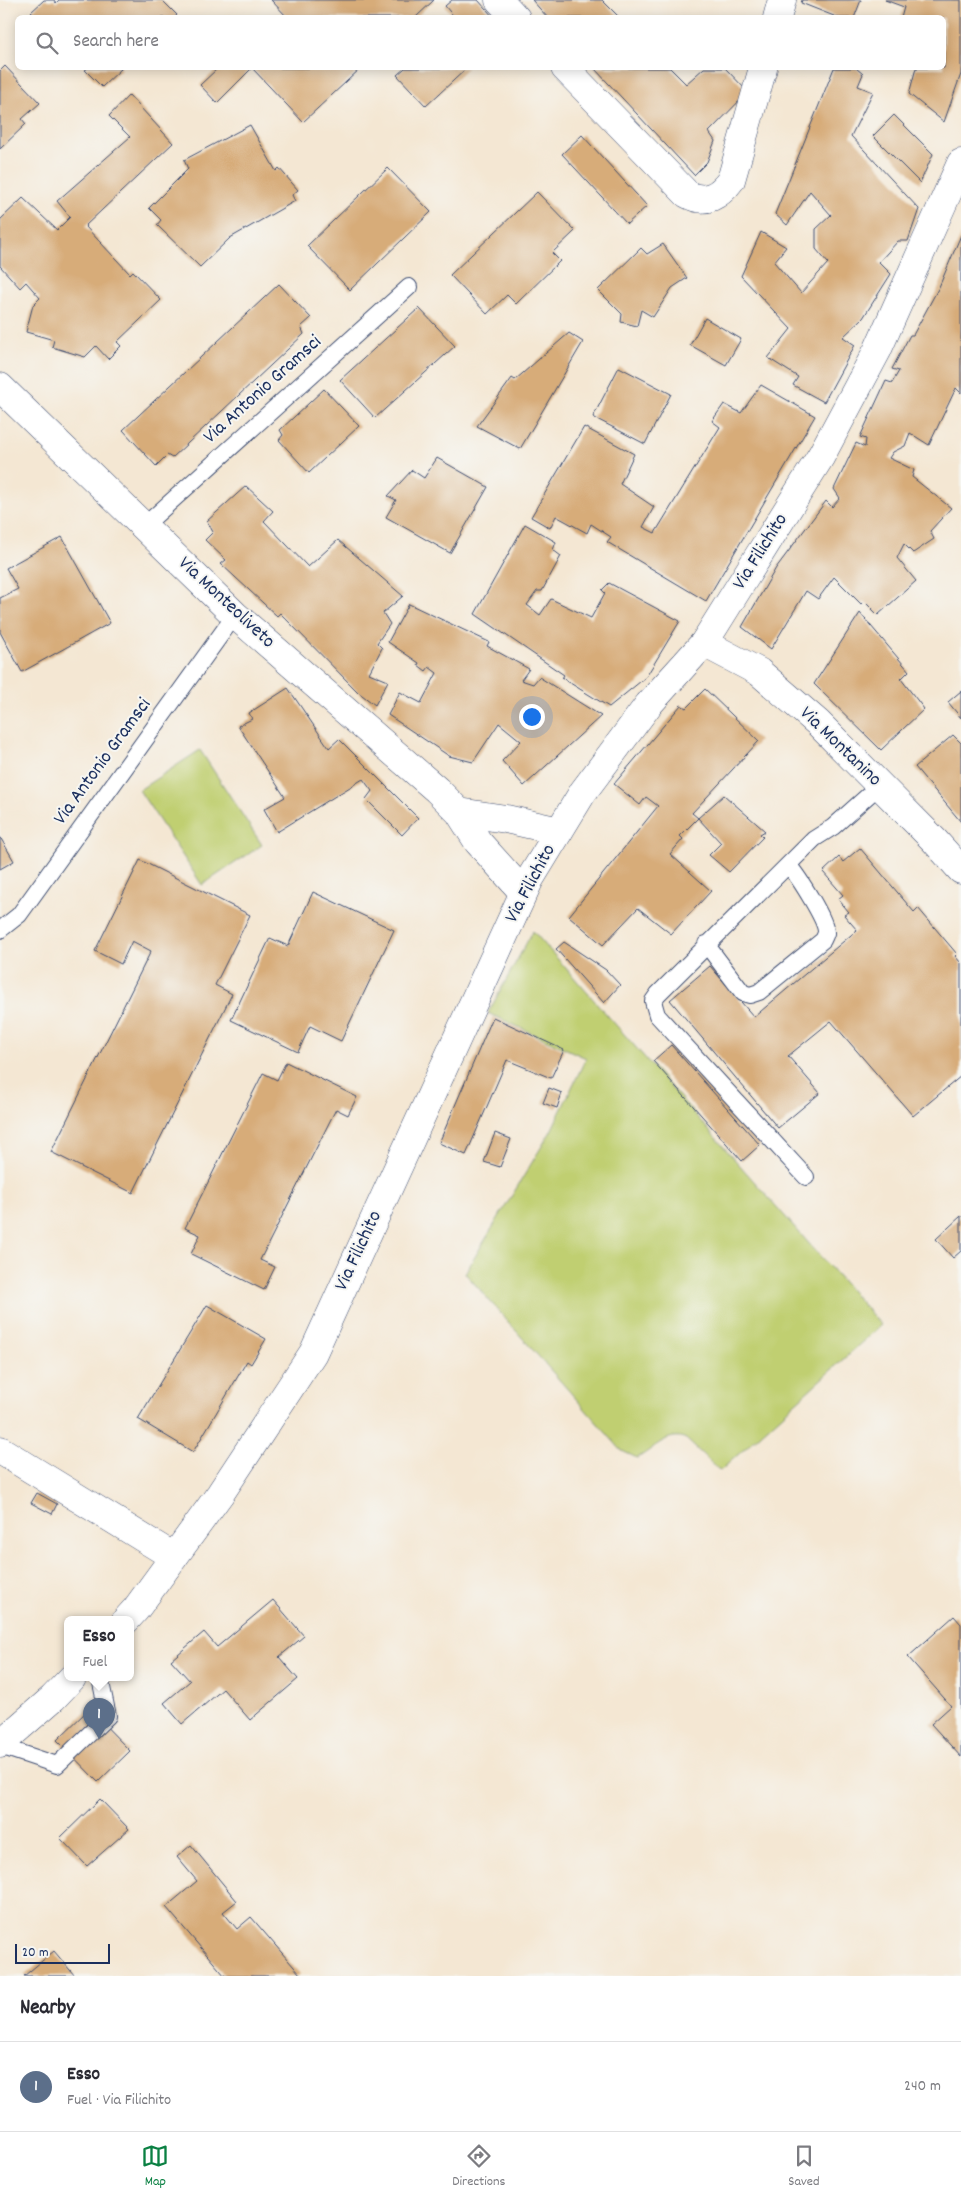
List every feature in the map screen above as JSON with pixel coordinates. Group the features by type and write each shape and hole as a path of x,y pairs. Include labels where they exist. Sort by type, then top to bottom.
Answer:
{"street":[{"path":"499,0 513,15"},
{"path":"778,15 782,0"},
{"path":"566,70 687,194 693,198 702,199 715,197 731,180 762,70"},
{"name":"Via Filichito","path":"130,1616 247,1455 312,1353 523,892 583,792 649,704 704,643 821,456 877,351 961,163"},
{"name":"Via Monteoliveto","path":"0,387 145,525 235,615 437,790 459,812 478,842 523,892"},
{"name":"Via Montanino","path":"704,643 758,672 818,723 934,840 961,870"},
{"path":"459,812 506,819 559,831"},
{"path":"0,1450 174,1557"},
{"path":"0,1745 69,1681"}],"lane":[{"name":"Via Antonio Gramsci","path":"145,525 409,287"},
{"name":"Via Antonio Gramsci","path":"0,930 19,915 235,615"},
{"path":"806,1177 657,1015 653,1001 706,944 789,866 814,839 833,827 880,785"},
{"path":"706,944 743,993 750,995 759,992 822,940 826,933 824,924 800,878 789,866"},
{"path":"0,1745 57,1765 108,1716 101,1681"}],"green space":[{"path":"200,750 262,845 202,885 139,790"},
{"path":"533,931 881,1325 720,1471 686,1439 679,1437 673,1437 660,1442 637,1458 622,1451 465,1273 551,1131 586,1058 488,1013"}],"building":[{"path":"44,0 54,0 56,3 59,0 162,0 177,15 34,15 31,12"},
{"path":"271,0 434,0 418,15 285,15"},
{"path":"452,0 478,0 491,15 452,15 445,6"},
{"path":"532,0 602,0 617,15 545,15"},
{"path":"802,0 861,0 855,15 831,15 801,3"},
{"path":"885,0 961,0 961,74 944,122 909,94 915,70 946,70 946,15 902,15 904,7"},
{"path":"5,66 40,103 22,119 26,124 0,149 0,71"},
{"path":"85,70 120,70 102,87"},
{"path":"216,70 250,70 217,103 200,85"},
{"path":"254,70 359,70 303,122"},
{"path":"403,70 465,70 426,106 397,75"},
{"path":"596,70 672,70 686,84 702,70 727,70 748,92 709,132 715,141 707,162 694,175"},
{"path":"833,70 858,70 863,74 858,86 873,92 851,136 919,209 908,241 898,241 879,262 891,274 863,318 843,337 855,345 824,402 793,385 798,377 768,358 791,329 741,276 761,232 786,247 774,262 801,293 828,263 816,249 816,229 831,215 810,191 787,225 775,214"},
{"path":"129,95 173,143 85,226 130,274 133,271 161,300 117,342 121,346 108,359 96,346 85,357 52,347 54,340 26,332 33,305 40,298 26,282 20,288 0,266 0,220 23,198 57,230 70,217 57,201 130,137 109,116"},
{"path":"894,115 933,154 920,183 873,136"},
{"path":"250,125 276,171 279,168 298,190 292,195 295,201 230,238 200,267 157,225 161,220 149,208 188,169 184,160"},
{"path":"582,135 647,206 627,224 562,154"},
{"path":"388,168 431,212 350,290 307,246"},
{"path":"537,192 575,231 552,253 560,261 516,304 507,295 487,314 450,275"},
{"path":"961,235 961,393 956,388 929,445 910,433 905,446 893,452 889,458 914,470 912,477 951,508 930,531 934,539 913,553 904,544 897,558 916,581 878,615 864,601 861,604 834,577 818,599 806,591 771,649 742,627 776,568 826,501 832,507 840,498 834,489 856,443 865,447 866,439 860,437 886,381 892,383 899,371 892,369 939,287"},
{"path":"663,244 687,278 672,288 653,317 641,310 637,326 621,322 622,314 598,290 641,248 647,254"},
{"path":"279,284 311,318 301,327 304,334 172,458 167,455 156,466 123,430"},
{"path":"419,308 455,346 375,418 340,380"},
{"path":"705,318 741,339 726,365 690,345"},
{"path":"569,333 583,342 520,449 477,426 512,378 515,380"},
{"path":"619,367 671,394 645,444 593,417"},
{"path":"761,385 815,416 706,601 607,542 611,537 591,524 587,533 556,516 550,528 531,517 584,427 634,454 620,484 654,507 643,527 655,533 720,427 712,421 724,404 741,413"},
{"path":"324,389 359,426 309,473 279,440 283,435 280,430"},
{"path":"437,458 488,487 450,553 386,517 396,500 388,496 412,470 424,478"},
{"path":"246,486 273,511 264,521 308,567 338,540 403,596 383,613 390,624 377,643 382,648 369,673 388,681 375,705 358,692 280,613 277,616 221,564 226,560 205,540 213,532 207,521"},
{"path":"525,524 556,542 553,550 561,556 542,591 537,591 527,605 540,615 551,599 591,618 605,593 602,590 609,583 680,621 646,677 609,707 562,678 564,675 475,614"},
{"path":"62,537 110,623 22,672 0,632 0,598 18,589 6,568"},
{"path":"409,604 489,642 487,646 529,669 521,680 533,684 539,677 601,716 524,786 502,761 521,741 499,723 473,762 449,756 388,715 400,692 421,703 437,673 429,667 426,671 418,665 419,663 388,642"},
{"path":"860,613 909,671 901,679 924,709 881,750 814,684"},
{"path":"288,688 329,748 339,739 418,818 402,835 366,799 372,791 363,779 277,832 264,809 285,797 238,726 252,719 249,713"},
{"path":"705,689 759,741 692,813 698,818 680,836 683,839 670,854 711,891 671,934 638,908 603,945 569,916 658,806 646,797 640,805 614,784 681,705 686,708"},
{"path":"961,691 961,718 948,702"},
{"path":"953,735 961,743 961,822 915,767"},
{"path":"724,795 765,831 760,834 763,837 729,872 709,855 721,843 698,818"},
{"path":"0,837 14,861 0,869"},
{"path":"860,848 914,912 918,908 957,954 955,956 961,963 961,1076 913,1116 831,1021 788,1056 820,1093 778,1128 670,1000 710,966 754,1017 857,930 844,915 849,912 838,899 843,895 823,872 839,857 843,862"},
{"path":"140,860 250,915 215,985 232,994 133,1193 51,1152 151,951 132,941 121,964 95,951"},
{"path":"313,892 394,930 341,1041 310,1026 298,1052 231,1020 270,938 288,946"},
{"path":"564,942 606,970 620,985 604,1003 556,949"},
{"path":"493,1017 564,1050 551,1078 507,1060 466,1155 439,1143"},
{"path":"671,1045 760,1145 742,1161 653,1061"},
{"path":"286,1062 357,1097 348,1115 336,1109 260,1260 275,1267 264,1290 191,1254 200,1235 185,1228 263,1073 277,1080"},
{"path":"549,1088 562,1093 557,1108 543,1103"},
{"path":"495,1133 511,1139 500,1167 484,1162"},
{"path":"961,1216 961,1251 953,1258 936,1239"},
{"path":"207,1305 266,1339 251,1364 247,1361 193,1452 138,1419"},
{"path":"37,1493 57,1504 52,1514 31,1503"},
{"path":"273,1600 304,1636 279,1657 298,1679 250,1720 223,1689 182,1724 164,1703 190,1681 171,1660 204,1632 217,1647"},
{"path":"954,1616 961,1624 961,1757 931,1724 951,1706 908,1657"},
{"path":"89,1709 130,1751 98,1782 57,1740"},
{"path":"100,1799 129,1829 87,1866 60,1838"},
{"path":"191,1845 237,1901 223,1912 237,1929 251,1917 300,1974 298,1976 225,1976 166,1907 197,1881 177,1857"},
{"path":"54,1951 75,1976 24,1976"}],"place":[{"name":"Esso","path":"99,1739"}]}
